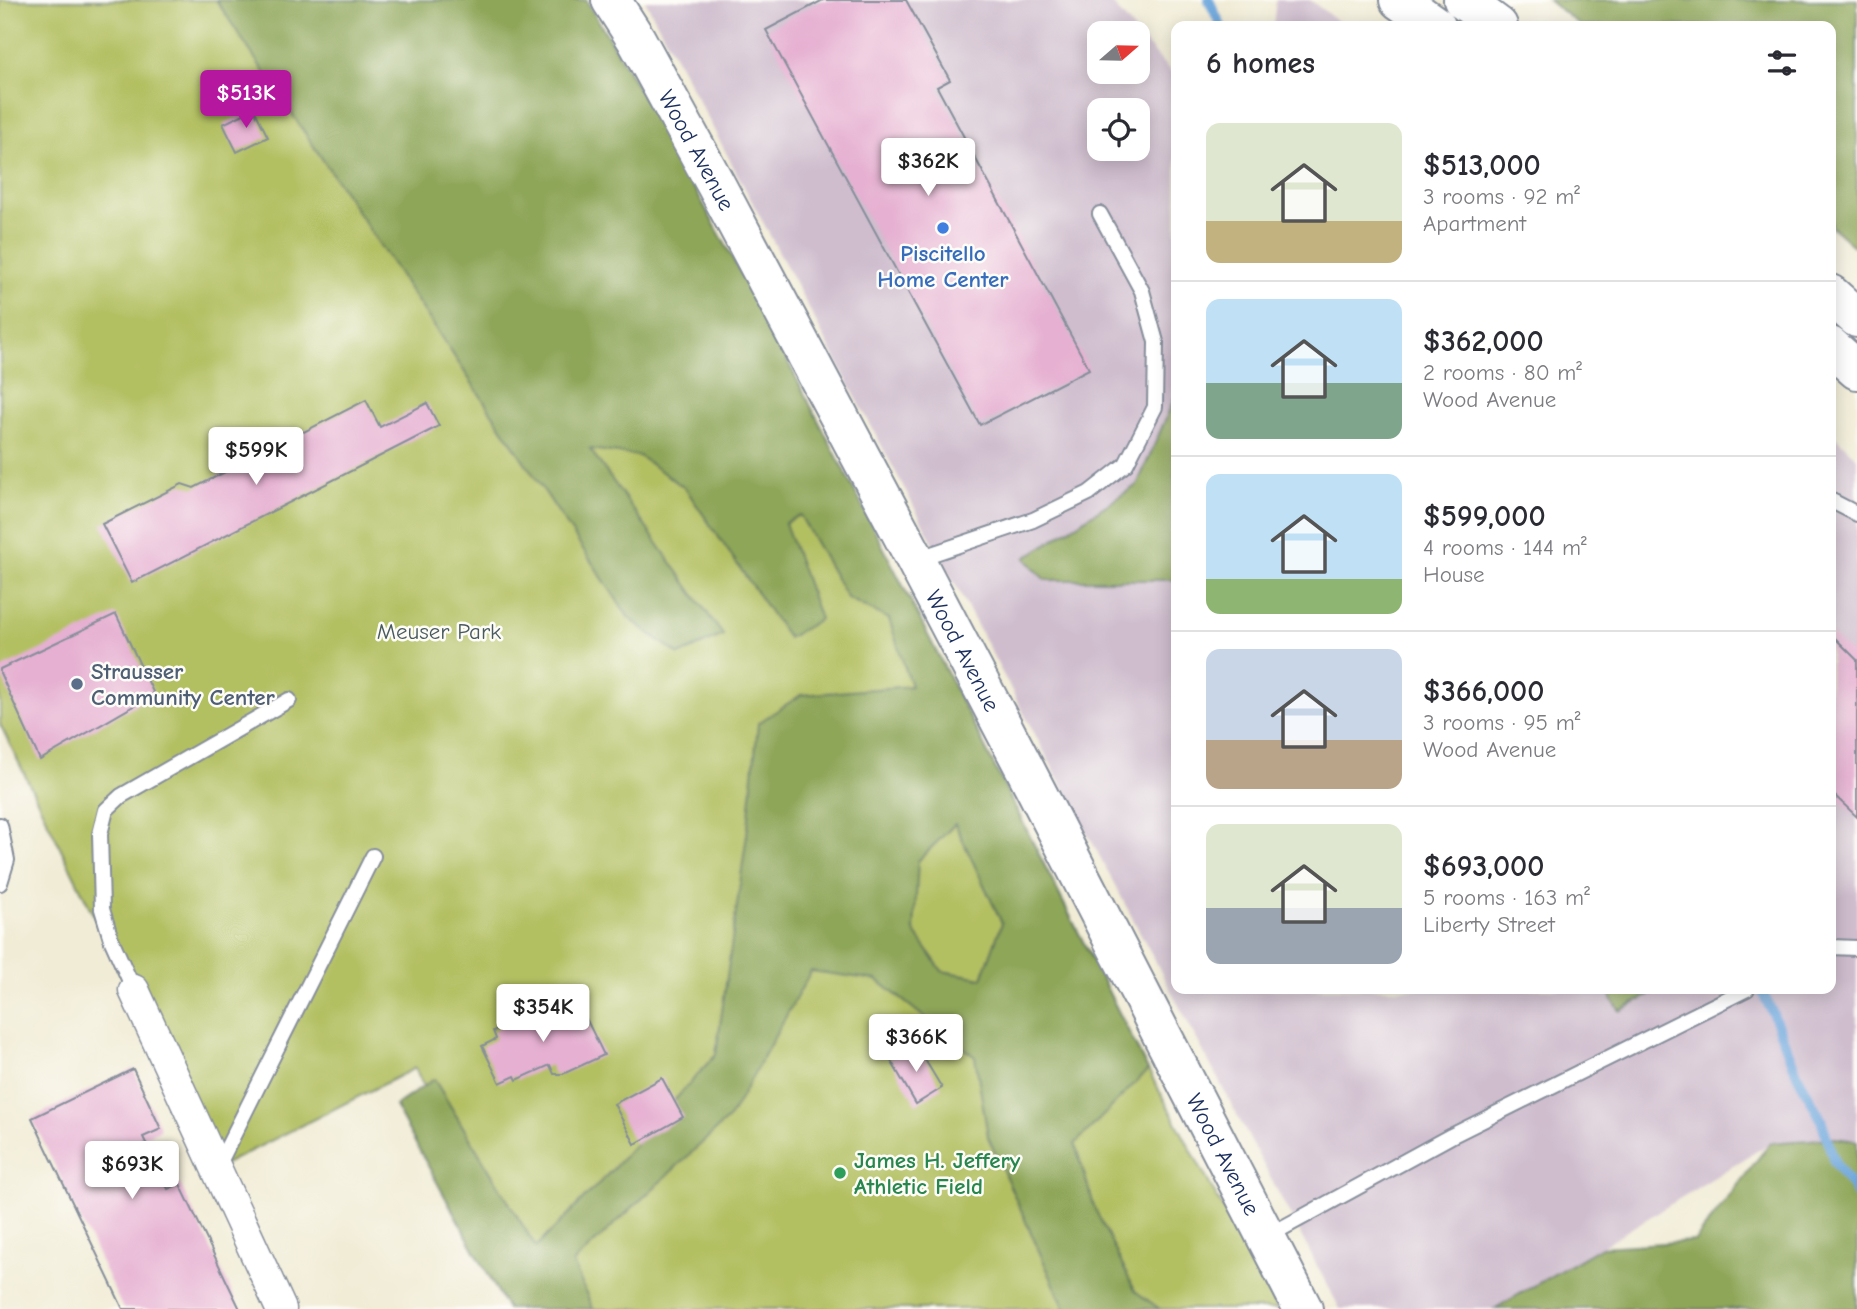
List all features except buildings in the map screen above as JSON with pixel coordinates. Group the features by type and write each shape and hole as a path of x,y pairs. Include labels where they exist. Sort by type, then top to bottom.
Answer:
{"main road":[{"name":"Wood Avenue","path":"611,0 709,173 915,559 1303,1309"},
{"path":"1399,0 1429,21"},
{"path":"1463,0 1491,21"},
{"path":"1836,300 1857,318"},
{"path":"1836,351 1857,370"}],"street":[{"path":"134,990 281,1309"}],"lane":[{"path":"915,559 1033,520 1089,493 1125,464 1155,407 1156,342 1142,291 1100,214"},
{"path":"1836,503 1857,514"},
{"path":"134,990 111,939 102,909 100,834 106,810 121,796 289,700"},
{"path":"0,825 7,860 0,883"},
{"path":"217,1168 373,856"},
{"path":"1836,947 1857,948"},
{"path":"1265,1238 1451,1136 1737,994"}],"shaded area":[{"path":"645,0 1109,0 1127,21 1087,21 1087,84 1150,84 1150,48 1171,72 1171,991"},
{"path":"1276,0 1310,0 1337,21 1274,21"},
{"path":"1836,437 1857,458 1857,1141 1835,1138 1770,1143 1494,1309 1340,1309 1173,994 1836,994"}],"green space":[{"name":"Meuser Park","path":"0,0 586,0 690,179 954,686 1148,1070 1277,1309 528,1309 415,1068 217,1168 0,724"},
{"path":"216,0 586,0 669,143 787,361 1148,1070 1075,1144 1095,1209 1135,1291 1160,1309 1065,1309 988,1137 975,1057 877,980 811,971 730,1117 573,1263 593,1309 507,1309 395,1106 434,1079 536,1247 613,1169 716,1054 748,827 758,723 801,695 911,686 889,619 847,598 800,515 785,523 820,619 788,638 685,488 639,456 590,449 723,635 679,655 629,618","holes":["955,824 1002,923 982,978 942,971 914,931 918,861"]},
{"path":"1548,0 1857,0 1857,249 1836,230 1836,21 1575,21"},
{"path":"1171,407 1171,580 1045,580 1025,558 1137,485"},
{"path":"1609,994 1652,994 1620,1011"},
{"path":"1835,1138 1857,1141 1857,1309 1494,1309 1601,1247 1695,1241 1770,1143"}],"waterway":[{"path":"1209,0 1219,21"},
{"path":"1763,994 1798,1076 1821,1119 1834,1161 1857,1194"}],"place":[{"name":"Piscitello Home Center","path":"943,228"},
{"name":"Strausser Community Center","path":"77,684"},
{"name":"James H. Jeffery Athletic Field","path":"840,1173"}]}
